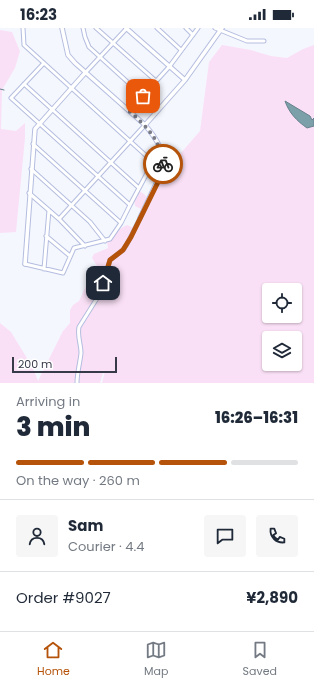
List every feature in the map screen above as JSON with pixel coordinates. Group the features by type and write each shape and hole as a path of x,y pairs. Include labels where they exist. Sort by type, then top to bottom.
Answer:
{"street":[{"path":"23,28 24,45 44,63 72,88 130,140 154,162 121,223 110,239 74,248 63,273 25,264 33,144 35,129 39,124 72,88 85,73 113,43 126,28 185,80"},
{"path":"62,28 68,55 74,63 144,125 157,141 161,149 164,163 161,176 131,237 123,250 110,260 101,292 79,327 78,334 81,354 77,383"},
{"path":"83,28 89,47 143,96"},
{"path":"96,28 156,81"},
{"path":"157,28 181,50"},
{"path":"186,28 193,35"},
{"path":"129,111 169,67 198,28"},
{"path":"215,28 221,29 247,41 264,41"},
{"path":"59,219 185,80 221,29"},
{"path":"44,63 11,98 130,205"},
{"path":"24,84 139,188"},
{"path":"33,144 121,223"},
{"path":"31,169 90,222 105,241"},
{"path":"29,193 59,219 85,246"},
{"path":"44,269 48,210"},
{"path":"46,236 70,256"}],"shaded area":[{"path":"0,30 12,32 20,51 15,68 2,90 1,129 16,131 25,123 25,138 16,232 0,233"},
{"path":"222,45 287,58 314,45 314,383 102,383 105,371 100,383 0,383 0,323 11,332 33,368 38,381 63,331 70,323 70,310 73,305 79,301 86,286 92,283 97,266 92,258 94,254 108,248 107,242 116,232 127,225 136,229 139,226 139,221 141,221 144,215 143,208 141,209 135,206 134,197 139,191 149,200 159,185 165,167 169,171 173,162 200,131 209,62"}],"water":[{"path":"285,101 310,116 312,120 314,118 314,126 307,128 300,123 291,113"}],"waterway":[{"path":"0,89 4,90"}],"way so far":[{"path":"143,96 129,111 150,131 157,141 161,149 163,164"}],"route":[{"path":"103,283 110,260 123,250 131,237 145,209 150,195 161,176 163,164"}]}
